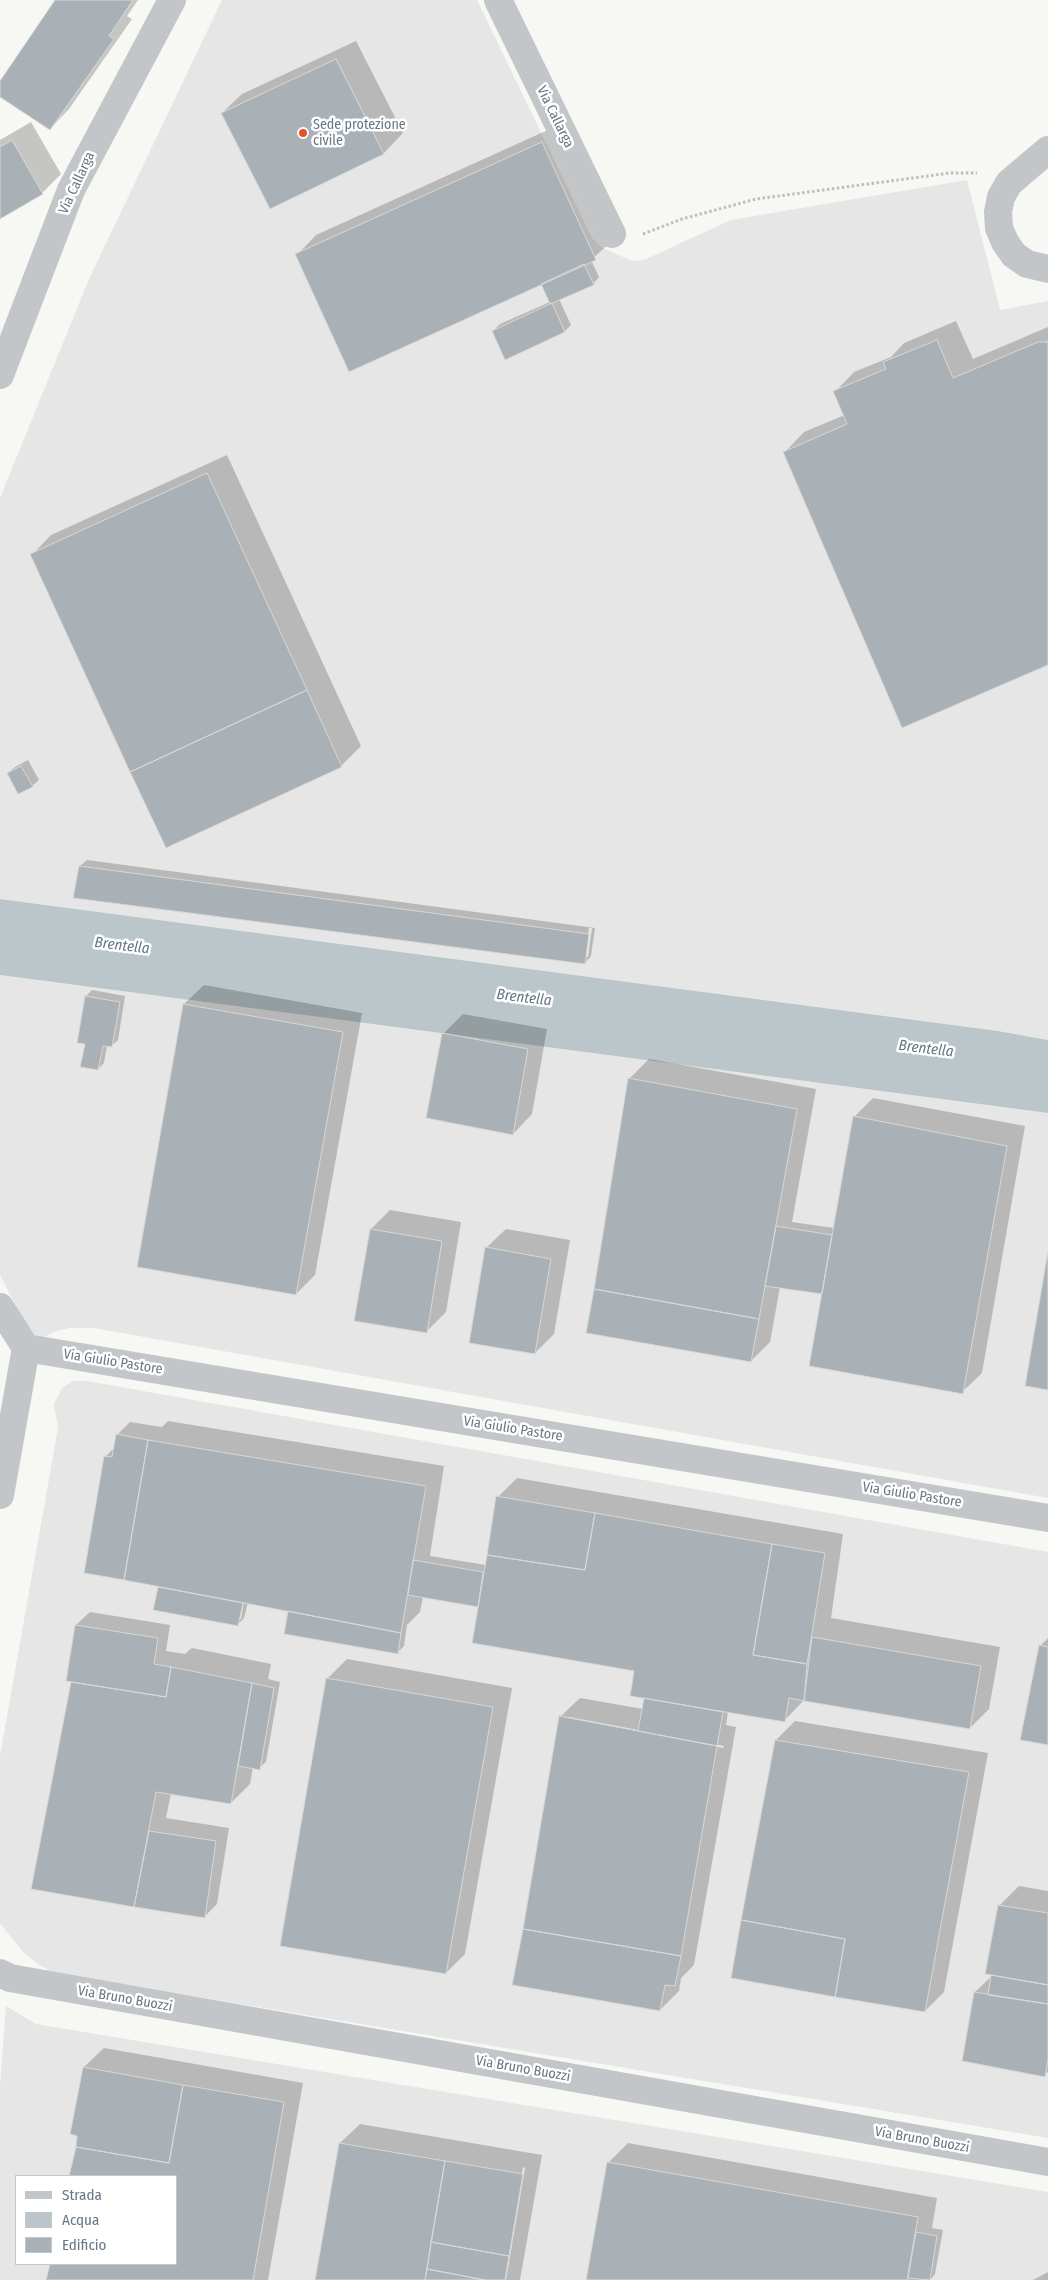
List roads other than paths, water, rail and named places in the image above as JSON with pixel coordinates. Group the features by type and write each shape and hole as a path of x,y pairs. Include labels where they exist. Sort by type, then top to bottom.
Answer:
{"street":[{"name":"Via Callarga","path":"0,376 71,190 172,0"},
{"name":"Via Callarga","path":"498,0 612,234"},
{"path":"1048,150 1009,183 1001,197 998,212 999,228 1005,242 1014,255 1027,264 1048,269"},
{"path":"0,1306 26,1348 0,1495"},
{"name":"Via Giulio Pastore","path":"26,1348 1048,1518"},
{"name":"Via Bruno Buozzi","path":"0,1973 10,1978 1048,2162"}],"water":[{"name":"Brentella","path":"0,899 998,1031 1048,1040 1048,1113 0,975"}],"place":[{"name":"Sede protezione civile","path":"303,133"}]}
